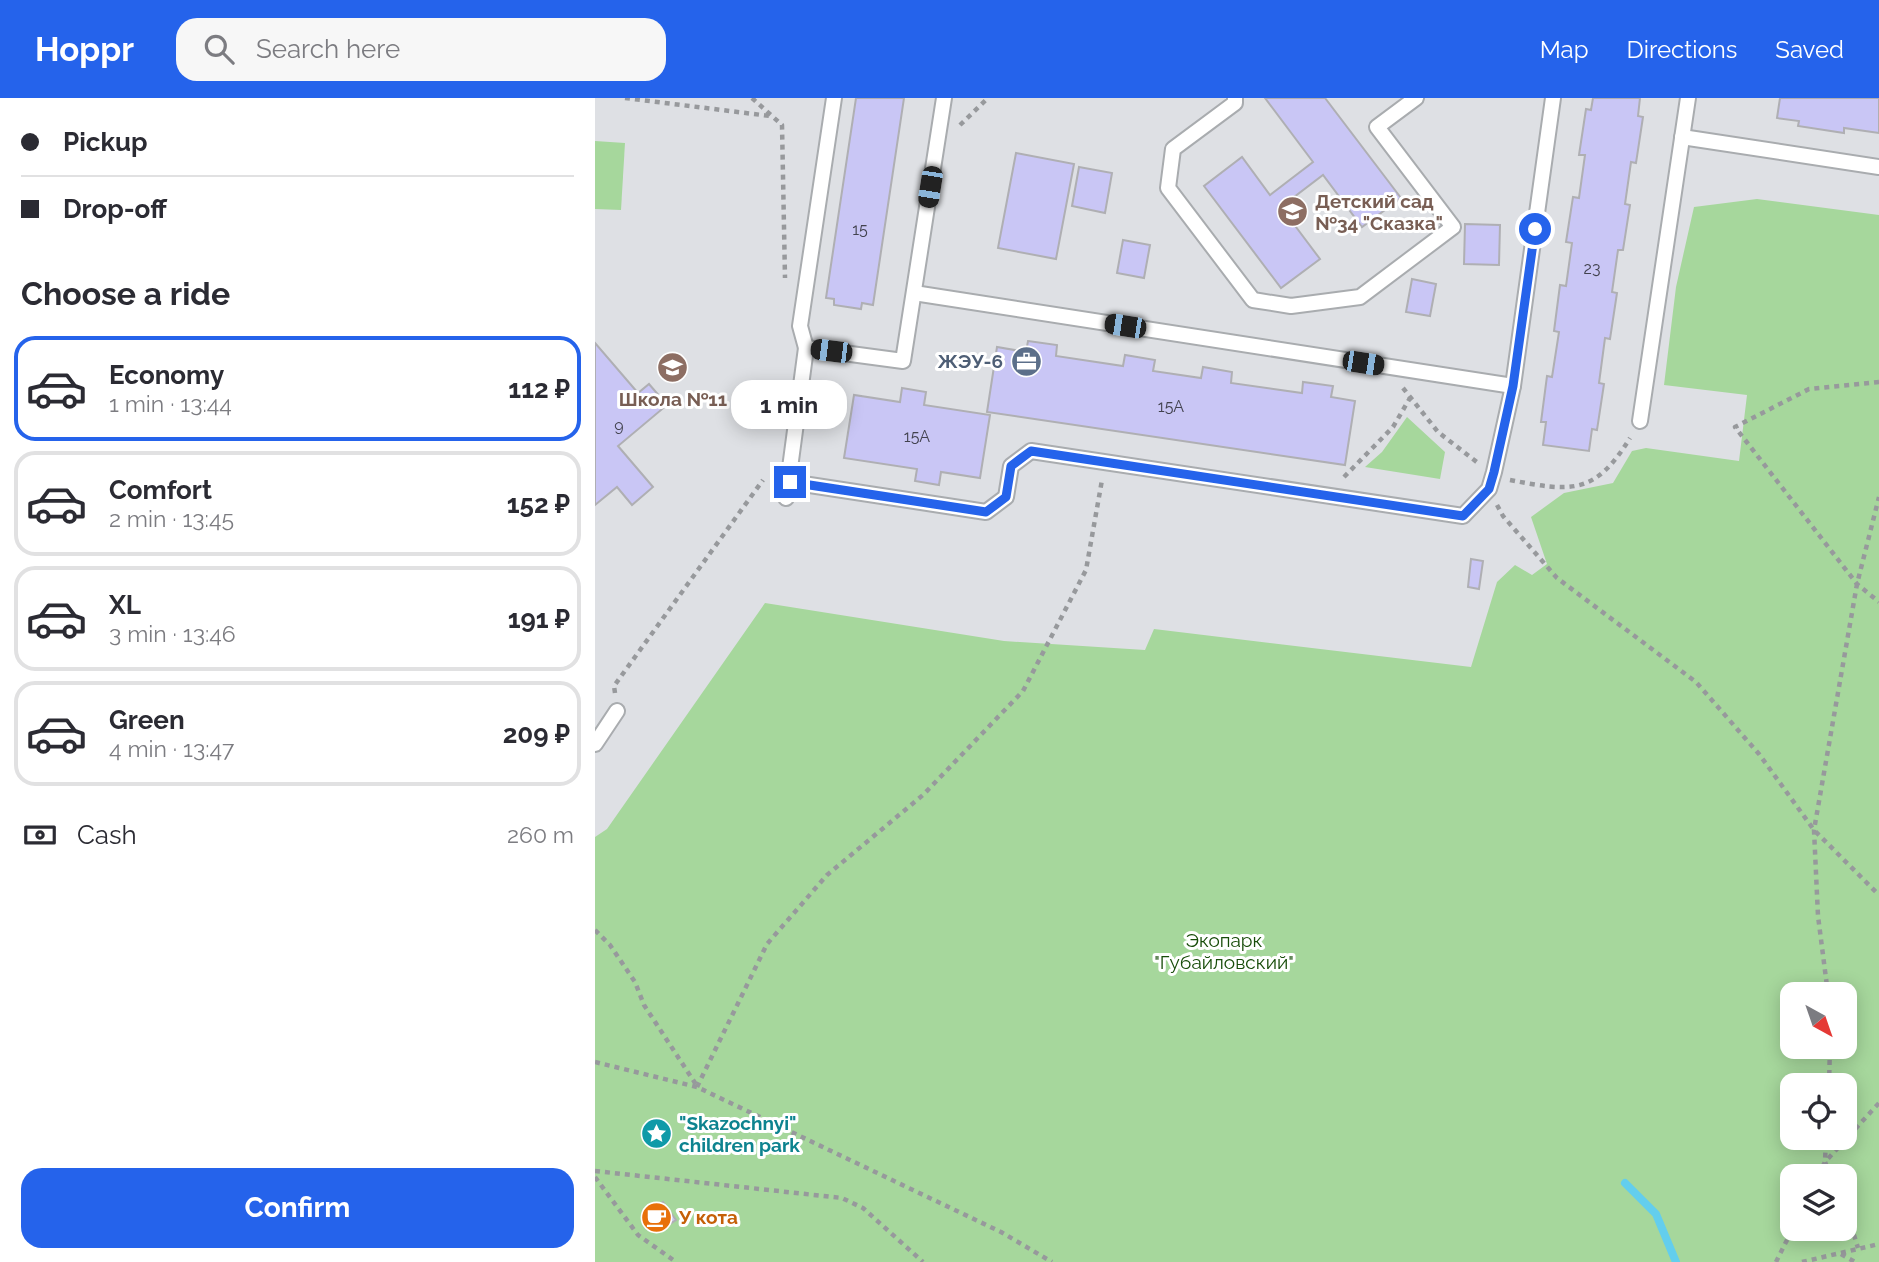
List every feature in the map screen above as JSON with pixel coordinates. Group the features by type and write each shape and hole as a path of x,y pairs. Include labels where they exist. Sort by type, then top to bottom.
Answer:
{"lane":[{"path":"786,498 806,348 800,326 834,98"},
{"path":"806,348 903,360 944,98"},
{"path":"1235,98 1235,103 1173,149 1168,188 1253,300 1291,306 1360,297 1453,227 1377,127 1416,98"},
{"path":"790,482 986,512 1006,497 1011,466 1031,451 1463,516 1489,489 1513,386 1553,98"},
{"path":"1640,421 1688,98"},
{"path":"1682,137 1879,167"},
{"path":"914,293 1513,386"},
{"path":"595,744 617,711"}],"path":[{"path":"625,98 772,116"},
{"path":"752,98 782,125 785,285"},
{"path":"1879,382 1809,388 1735,427 1857,584 1879,602"},
{"path":"1324,495 1376,448 1394,427 1410,398"},
{"path":"697,1087 767,944 827,875 923,794 1023,691 1086,570 1104,463"},
{"path":"617,711 614,686 763,480"},
{"path":"1489,489 1503,516 1557,578 1696,682 1759,754 1814,830 1879,895"},
{"path":"1826,982 1818,916 1814,830 1857,584 1879,496"},
{"path":"595,930 610,945 635,982 644,1005 697,1087"},
{"path":"595,1062 697,1087 1001,1231 1052,1262"},
{"path":"1825,1162 1879,1103"},
{"path":"1825,1162 1826,1150"},
{"path":"595,1171 842,1198 863,1208 923,1262"},
{"path":"595,1177 638,1236 676,1262"},
{"path":"1776,1262 1786,1241"},
{"path":"1856,1241 1858,1248"},
{"path":"1803,1262 1879,1244"},
{"path":"1840,1253 1855,1262"}],"green space":[{"path":"595,141 625,143 621,210 595,209"},
{"name":"Экопарк \"Губайловский\"","path":"1757,199 1879,215 1879,1262 595,1262 595,837 607,829 765,603 1004,641 1145,650 1154,629 1471,667 1497,582 1515,565 1532,575 1547,564 1531,517 1564,493 1613,483 1632,451 1646,448 1739,461 1747,395 1664,385 1676,287 1694,207"},
{"path":"1407,417 1445,452 1440,479 1365,467 1382,452"}],"building":[{"path":"856,98 904,98 873,305 862,303 861,309 834,305 834,299 826,298"},
{"path":"1265,98 1325,98 1401,198 1362,227 1323,175 1281,207 1320,259 1281,288 1204,186 1242,157 1270,195 1313,162"},
{"path":"1593,98 1640,98 1638,116 1643,117 1636,163 1631,162 1625,204 1630,205 1623,250 1618,250 1612,292 1617,293 1610,339 1605,338 1599,383 1604,384 1597,430 1592,429 1589,451 1543,445 1546,422 1541,422 1547,376 1552,377 1559,332 1554,331 1560,285 1566,286 1572,243 1566,242 1573,197 1579,198 1585,155 1579,155 1586,109 1591,110"},
{"path":"1780,98 1879,98 1879,133 1844,128 1844,133 1798,126 1799,121 1777,118"},
{"path":"1016,153 1074,164 1056,259 998,248"},
{"path":"1079,167 1112,173 1105,213 1072,206"},
{"path":"1465,224 1500,225 1499,265 1464,264"},
{"path":"1123,240 1150,245 1144,278 1117,273"},
{"path":"1412,279 1436,284 1430,316 1406,312"},
{"path":"1028,341 1057,345 1056,356 1123,366 1125,355 1155,360 1153,371 1201,378 1203,367 1232,372 1231,383 1302,393 1303,382 1333,386 1331,397 1355,401 1345,465 987,412 997,347 1026,352"},
{"path":"595,343 638,393 649,384 667,405 618,446 653,487 632,505 617,487 595,505"},
{"path":"902,388 926,392 924,405 990,415 980,478 941,472 939,485 915,481 917,469 844,458 854,395 900,402"},
{"path":"1471,559 1483,561 1479,589 1468,587"},
{"path":"663,1202 676,1220 659,1231 647,1213"}],"waterway":[{"path":"1625,1183 1656,1214 1676,1262"}],"place":[{"name":"Детский сад №34 \"Сказка\"","path":"1292,212"},
{"name":"ЖЭУ-6","path":"1026,361"},
{"name":"Школа №11","path":"673,368"},
{"name":"\"Skazochnyi\" children park","path":"656,1134"},
{"name":"У кота","path":"656,1217"}],"route":[{"path":"790,482 986,512 1006,497 1011,466 1031,451 1463,516 1489,489 1494,472 1513,386 1535,229"}]}
